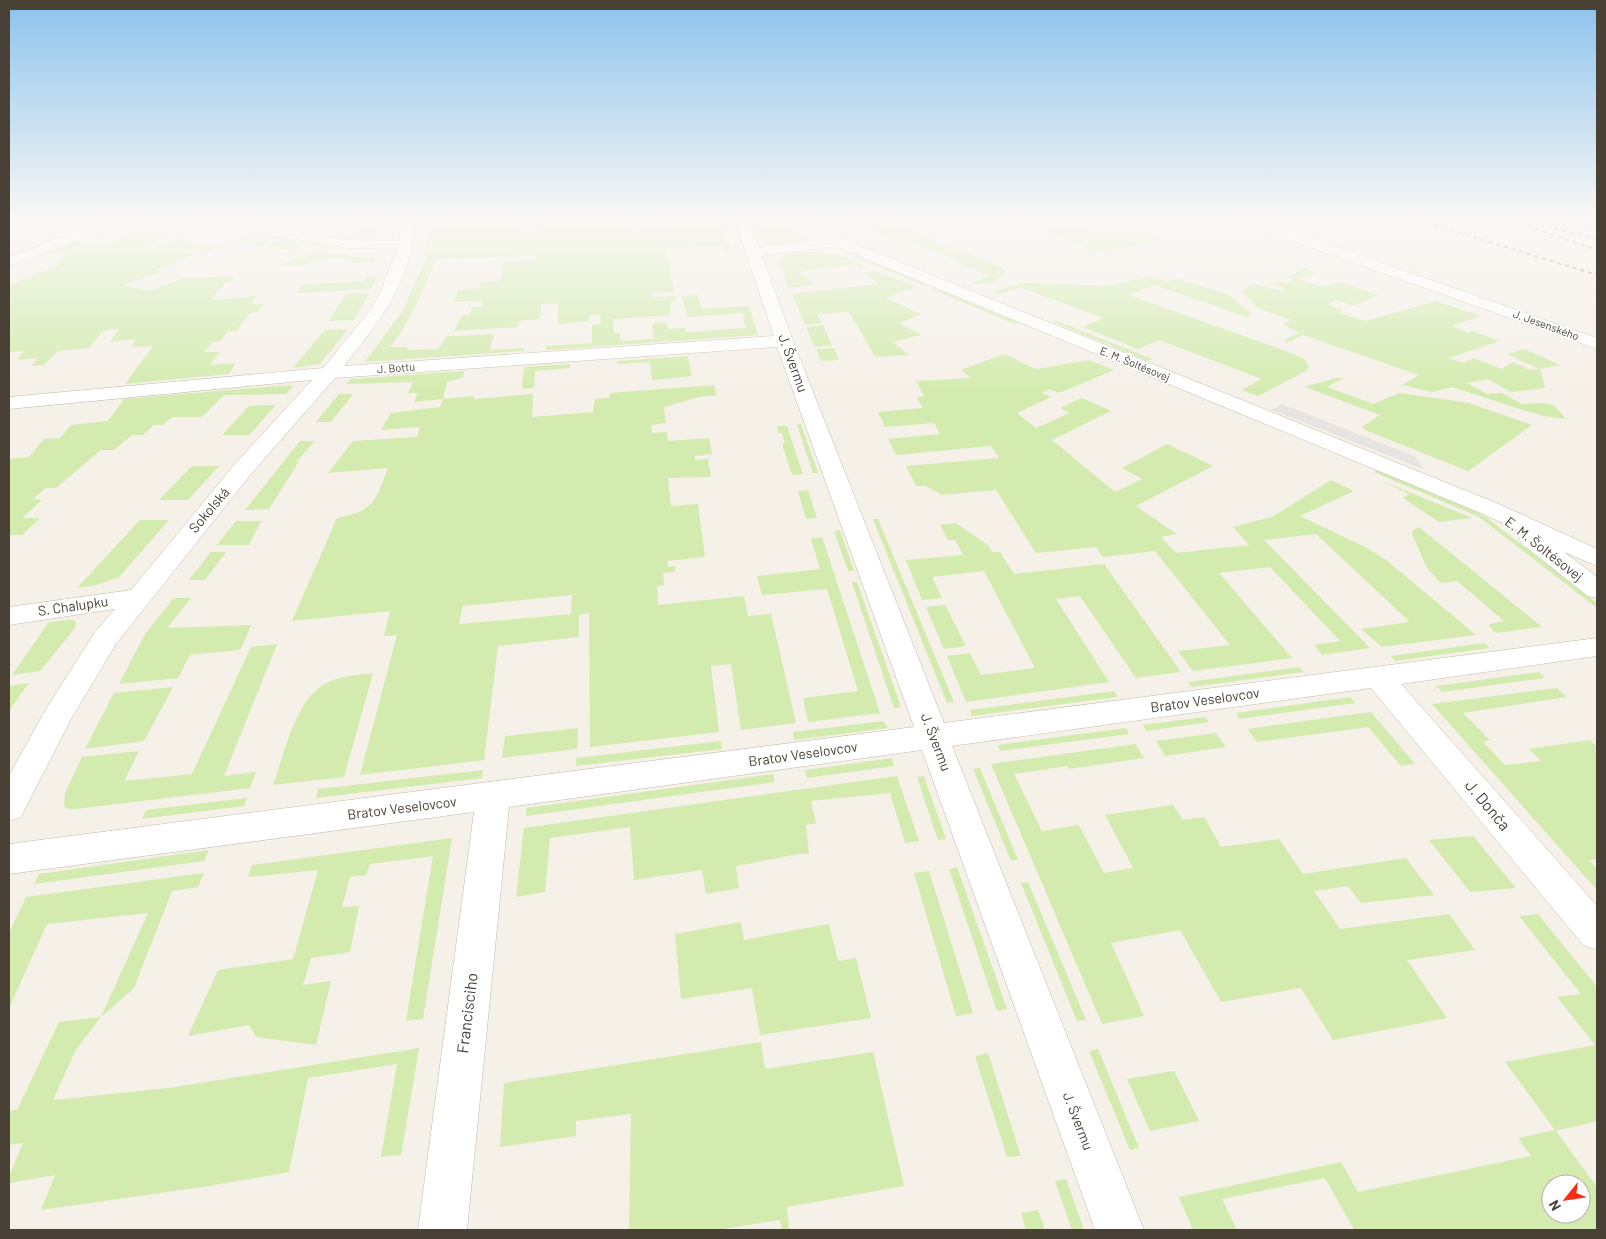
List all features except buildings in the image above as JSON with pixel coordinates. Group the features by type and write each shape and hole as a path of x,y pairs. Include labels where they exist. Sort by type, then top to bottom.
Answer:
{"street":[{"name":"Sokolská","path":"9,807 80,677 105,639 243,469 329,374 376,314 388,294 395,276"},
{"name":"J. Švermu","path":"762,276 784,341 1119,1230"},
{"name":"E. M. Šoltésovej","path":"919,276 1491,509 1597,558"},
{"name":"J. Jesenského","path":"1404,276 1597,344"},
{"name":"J. Bottu","path":"9,403 329,374 784,341"},
{"name":"E. M. Šoltésovej","path":"1491,509 1597,590"},
{"name":"S. Chalupku","path":"9,616 138,597"},
{"name":"Bratov Veselovcov","path":"9,858 493,796 1597,647"},
{"name":"J. Donča","path":"1378,677 1597,933"},
{"name":"Francisciho","path":"442,1230 493,796"}],"green space":[{"path":"32,276 150,276 122,285 150,291 186,277 235,276 230,282 225,283 211,300 256,296 251,304 264,304 258,312 250,313 236,331 228,331 221,341 213,342 204,352 220,352 210,365 235,363 229,374 125,384 153,346 131,347 136,339 110,342 119,329 103,331 89,348 57,351 44,365 31,366 38,358 17,360 24,351 9,352 9,286"},
{"path":"377,276 372,288 368,289 297,293 301,285 365,281 367,277"},
{"path":"418,276 429,276 418,302 400,334 390,347 408,347 407,350 438,349 447,336 494,334 490,350 524,348 524,351 365,362 403,310"},
{"path":"501,276 671,276 674,292 650,293 650,297 675,296 676,301 671,302 670,315 613,319 614,333 620,333 621,341 654,339 652,323 666,322 668,329 685,328 686,332 746,328 742,313 687,317 682,296 698,295 701,309 749,306 758,335 546,350 546,346 592,343 592,325 601,324 600,314 589,315 589,321 558,324 558,303 541,304 540,319 519,321 518,327 454,331 462,315 469,315 472,307 482,307 483,301 453,302 458,290 479,288 481,282 500,281"},
{"path":"784,276 804,276 815,285 789,288"},
{"path":"868,276 889,276 916,287 885,298 921,314 899,323 921,335 893,342 909,355 875,357 849,312 817,314 822,323 805,325 792,294 878,284"},
{"path":"900,276 907,276 927,284 923,285"},
{"path":"991,276 1003,276 990,282 971,283"},
{"path":"1153,276 1166,282 1179,279 1225,293 1251,314 1247,317 1154,285 1129,295 1294,354 1304,359 1309,367 1306,371 1258,396 1242,390 1262,379 1159,340 1138,349 1083,327 1103,318 1020,287 999,294 993,292 1022,283 1106,286"},
{"path":"1308,276 1299,279 1322,287 1341,282 1378,295 1354,306 1336,300 1327,304 1342,310 1340,313 1365,321 1436,301 1481,316 1452,326 1500,341 1449,358 1462,363 1474,358 1501,369 1513,362 1530,370 1539,369 1507,354 1525,349 1560,365 1540,369 1545,388 1511,392 1488,379 1467,383 1487,394 1502,393 1522,404 1543,403 1555,406 1566,419 1544,416 1452,387 1432,392 1402,385 1419,375 1303,335 1285,344 1286,339 1299,333 1283,324 1291,320 1259,309 1241,291 1255,284 1281,291 1285,288 1273,285 1280,281 1288,283 1295,280 1288,277"},
{"path":"936,288 1019,322 1015,324 931,289"},
{"path":"346,294 369,294 354,320 329,321"},
{"path":"1057,321 1152,359 1148,361 1053,322"},
{"path":"823,325 832,346 814,347 806,327"},
{"path":"348,329 320,364 293,368 325,330"},
{"path":"834,348 839,360 821,361 816,349"},
{"path":"1004,354 1036,369 1089,360 1114,370 1059,393 1049,389 1042,393 1051,397 1017,413 1036,428 1070,413 1060,408 1082,398 1111,411 1052,440 1115,492 1142,479 1122,468 1167,444 1213,466 1136,506 1177,534 1161,537 1176,553 1249,545 1233,527 1272,517 1331,480 1354,491 1300,516 1365,547 1386,560 1476,635 1382,647 1361,629 1410,622 1316,534 1264,540 1370,648 1322,655 1314,645 1340,641 1270,567 1219,573 1292,658 1193,671 1178,651 1230,645 1155,551 1103,557 1096,547 1036,553 996,490 942,495 926,486 916,486 906,466 999,458 991,446 896,455 888,439 940,434 934,423 885,427 878,412 923,408 917,398 924,396 916,381 971,378 961,370"},
{"path":"688,356 692,376 652,380 650,362 617,364 617,361"},
{"path":"570,364 570,368 535,371 534,388 522,389 524,367"},
{"path":"464,371 463,377 447,382 443,399 414,402 418,393 408,393 413,382 346,384 351,379"},
{"path":"1335,378 1344,378 1327,387 1373,404 1399,393 1469,403 1532,425 1468,471 1365,430 1362,427 1380,415 1305,387"},
{"path":"290,385 293,387 286,394 224,395 202,417 172,417 163,425 154,425 143,435 132,435 114,450 101,450 56,488 46,488 33,499 42,500 22,518 40,518 22,535 9,535 9,459 29,457 44,439 60,438 71,425 108,421 124,399"},
{"path":"714,385 717,395 699,397 664,407 666,423 651,425 652,433 667,432 668,441 709,438 712,454 695,456 695,460 708,459 711,477 668,478 671,506 698,504 705,557 667,561 668,567 675,566 675,572 663,573 664,585 657,586 658,605 744,596 748,616 771,614 796,723 741,730 731,664 711,666 719,732 590,747 589,613 579,615 579,637 498,646 484,760 360,775 397,635 384,636 390,611 292,621 337,518 359,512 372,503 388,468 328,473 353,441 417,437 420,427 381,430 391,413 440,407 443,399 474,396 474,399 533,394 532,417 593,412 595,399 609,398 610,393","holes":["572,595 571,614 459,624 463,606"]},
{"path":"339,394 353,394 331,422 316,422"},
{"path":"276,405 249,435 222,435 249,406"},
{"path":"801,424 818,473 813,473 797,425"},
{"path":"777,426 787,426 803,474 792,475 782,444 785,443 782,433 779,433"},
{"path":"300,441 315,441 296,462 298,463 269,509 245,510"},
{"path":"192,466 219,466 188,500 159,500"},
{"path":"1378,469 1464,505 1487,518 1597,603 1597,608 1479,517 1374,472"},
{"path":"1380,480 1472,518 1439,522 1403,498 1409,494"},
{"path":"808,490 817,518 806,519 798,491"},
{"path":"873,519 878,519 954,702 947,703"},
{"path":"140,520 169,520 119,577 96,585 77,588"},
{"path":"236,521 261,521 249,545 217,545"},
{"path":"956,523 989,546 992,552 1000,552 1014,574 1104,564 1181,672 1136,678 1080,596 1056,599 1109,682 966,702 947,656 970,653 981,675 1035,668 984,571 932,577 942,598 922,600 906,560 963,555 955,540 948,540 940,525"},
{"path":"1419,527 1542,627 1496,633 1489,626 1490,624 1504,621 1457,581 1441,583 1427,568 1412,534 1413,530"},
{"path":"840,530 854,571 848,571 834,531"},
{"path":"822,537 880,713 808,722 803,698 858,691 827,589 762,595 757,576 820,569 811,539"},
{"path":"211,552 226,552 205,580 189,580"},
{"path":"852,582 857,582 901,707 894,708"},
{"path":"174,598 191,598 167,628 251,625 242,647 239,650 190,655 178,678 119,684 145,634"},
{"path":"945,605 966,646 944,649 926,607"},
{"path":"76,621 75,628 40,671 12,675 49,622"},
{"path":"1485,643 1490,648 1395,661 1390,656"},
{"path":"277,644 224,776 256,772 250,788 76,809 68,809 64,806 65,793 82,757 139,751 124,781 192,774 251,647"},
{"path":"1299,667 1304,672 1192,687 1188,682"},
{"path":"1539,672 1545,678 1442,692 1436,686"},
{"path":"373,673 344,777 273,785 286,744 298,715 306,702 325,684 336,679"},
{"path":"29,683 9,711 9,686"},
{"path":"173,687 144,741 85,749 114,693"},
{"path":"1557,688 1567,697 1463,713 1490,740 1483,742 1505,765 1541,761 1529,749 1590,740 1597,747 1597,859 1589,860 1597,869 1597,890 1432,704"},
{"path":"1114,691 1118,697 972,716 970,710"},
{"path":"1350,697 1355,703 1240,719 1236,713"},
{"path":"1371,712 1415,764 1401,766 1368,727 1257,742 1247,729"},
{"path":"1205,717 1209,722 1146,731 1143,725"},
{"path":"883,721 888,728 794,740 793,732"},
{"path":"578,728 577,749 502,758 505,736"},
{"path":"1126,728 1129,734 1000,751 998,745"},
{"path":"1216,733 1226,747 1165,756 1156,741"},
{"path":"721,741 722,749 576,766 576,758"},
{"path":"1135,744 1144,758 1069,769 1067,766 1014,774 1042,831 1079,825 1104,873 1133,868 1105,815 1173,805 1183,820 1204,817 1221,847 1279,839 1303,874 1406,858 1434,895 1361,903 1348,886 1314,891 1340,929 1449,914 1475,950 1407,960 1447,1018 1333,1040 1301,988 1221,1002 1180,930 1111,943 1144,1016 1102,1024 991,764"},
{"path":"892,758 894,766 807,778 805,770"},
{"path":"980,768 1018,860 1011,861 973,769"},
{"path":"483,770 482,778 316,798 318,789"},
{"path":"773,774 775,782 526,816 526,808"},
{"path":"897,776 919,841 905,843 890,793 811,801 816,823 806,825 809,854 799,854 736,866 739,888 706,894 702,870 634,880 630,827 550,838 545,892 516,897 524,828"},
{"path":"924,776 946,839 938,840 917,777"},
{"path":"247,798 244,806 142,819 146,810"},
{"path":"1473,836 1516,888 1470,892 1429,840"},
{"path":"452,838 423,1019 406,1021 433,856 370,864 366,875 350,877 342,907 359,906 350,952 311,958 303,985 331,981 316,1045 256,1037 249,1025 188,1036 218,970 293,959 318,870 248,877 252,865"},
{"path":"209,850 204,861 34,884 39,874"},
{"path":"957,867 1007,1009 997,1011 949,869"},
{"path":"929,871 973,1013 956,1016 914,873"},
{"path":"204,873 198,887 172,891 134,988 101,1017 148,913 47,924 9,1008 9,933 26,897"},
{"path":"1028,882 1086,1020 1077,1021 1021,883"},
{"path":"1538,914 1597,987 1597,1121 1556,1131 1587,1174 1541,1174 1541,1224 1591,1224 1591,1179 1597,1187 1597,1230 1354,1230 1325,1178 1222,1199 1237,1230 1193,1230 1179,1197 1341,1162 1358,1192 1531,1156 1518,1138 1555,1130 1505,1062 1595,1045 1557,997 1581,994 1519,916"},
{"path":"741,922 744,940 829,924 838,961 856,958 871,1018 760,1035 752,988 681,999 675,934"},
{"path":"101,1017 76,1050 53,1100 169,1088 419,1048 401,1155 381,1157 397,1064 308,1078 289,1172 209,1186 41,1210 55,1175 9,1183 9,1176 23,1143 9,1145 9,1111 17,1110 59,1022"},
{"path":"761,1042 765,1069 873,1052 904,1186 787,1207 789,1230 782,1230 780,1220 716,1230 629,1230 631,1114 576,1121 576,1136 500,1147 504,1083"},
{"path":"1098,1049 1139,1148 1130,1150 1089,1051"},
{"path":"988,1053 1021,1156 1007,1157 975,1056"},
{"path":"1174,1071 1199,1121 1150,1131 1127,1079"},
{"path":"1066,1179 1084,1230 1072,1230 1055,1181"},
{"path":"1038,1210 1045,1230 1026,1230 1021,1213"}],"shaded area":[{"path":"1282,404 1416,457 1423,469 1272,410"}]}
